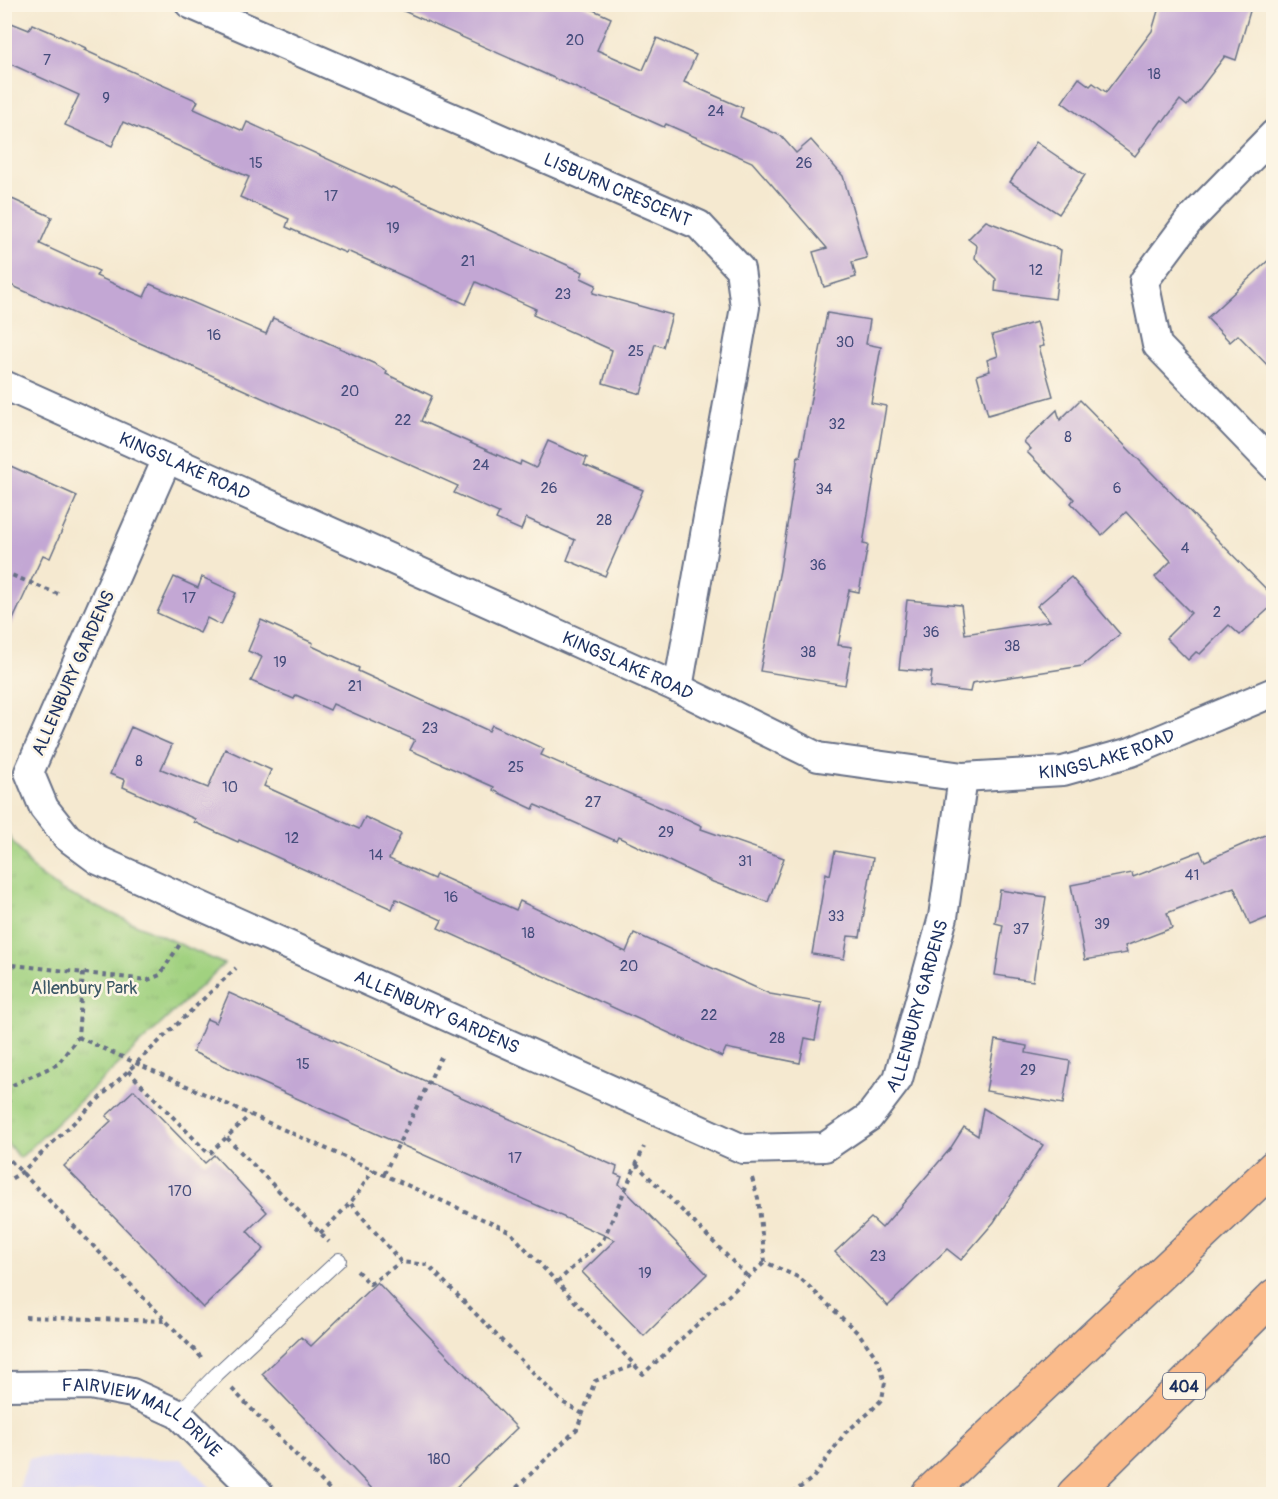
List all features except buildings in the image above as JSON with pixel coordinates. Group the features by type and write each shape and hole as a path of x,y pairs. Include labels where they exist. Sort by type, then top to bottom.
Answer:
{"highway":[{"path":"928,1494 1274,1167"},
{"name":"404","path":"1084,1485 1274,1296"},
{"path":"1062,1494 1084,1485"}],"street":[{"name":"LISBURN CRESCENT","path":"190,4 699,225 740,269 745,307 678,688"},
{"path":"1274,134 1188,222 1144,280 1157,345 1274,466"},
{"name":"KINGSLAKE ROAD","path":"4,385 678,688 818,756 963,777 1063,771 1120,756 1274,692"},
{"name":"ALLENBURY GARDENS","path":"167,459 29,772 44,808 67,837 98,860 743,1149 825,1147 869,1117 898,1079 943,917 963,777"},
{"name":"FAIRVIEW MALL DRIVE","path":"4,1386 90,1385 132,1393 178,1414 259,1494"}],"lane":[{"path":"178,1414 336,1253"}],"path":[{"path":"4,572 58,594"},
{"path":"4,964 148,980 160,975 180,944"},
{"path":"4,1183 22,1172 236,968"},
{"path":"4,1117 10,1105 4,1090 58,1064 78,1037 83,973"},
{"path":"78,1037 509,1231 643,1374 765,1262"},
{"path":"384,1174 441,1057"},
{"path":"128,1071 209,1154 250,1115"},
{"path":"227,1138 320,1233 336,1253"},
{"path":"557,1282 603,1240 644,1147"},
{"path":"743,1149 758,1198 765,1262"},
{"path":"4,1154 334,1494"},
{"path":"636,1164 748,1277"},
{"path":"320,1233 351,1204 373,1169"},
{"path":"351,1204 401,1262"},
{"path":"354,1268 370,1284 401,1262 428,1265 562,1402 583,1414"},
{"path":"765,1262 800,1278 860,1335 878,1360 885,1382 882,1400 845,1433 813,1478 791,1494"},
{"path":"25,1317 165,1321"},
{"path":"510,1494 577,1429 595,1381 634,1365"}],"shaded area":[{"path":"29,1458 182,1459 217,1494 17,1494"}],"green space":[{"name":"Allenbury Park","path":"4,827 35,871 62,891 224,964 20,1158 5,1141"}]}
